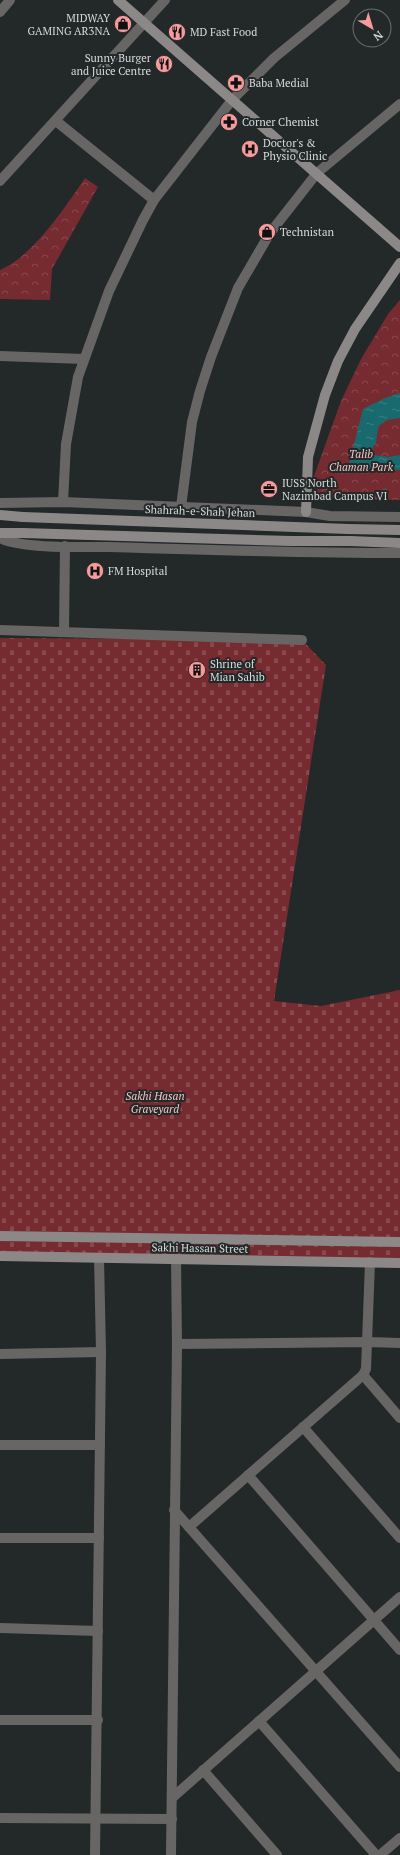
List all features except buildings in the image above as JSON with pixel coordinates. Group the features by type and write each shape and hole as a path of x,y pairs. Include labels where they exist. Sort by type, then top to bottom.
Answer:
{"street":[{"path":"0,12 10,0"},
{"path":"118,0 400,247"},
{"path":"0,181 165,0"},
{"path":"63,502 66,444 78,377 109,291 154,200 232,100 274,58 345,0"},
{"path":"181,508 192,422 200,391 210,357 238,288 270,233 317,173 400,104"},
{"path":"56,121 154,200"},
{"path":"306,512 308,457 325,394 338,361 354,329 400,263"},
{"path":"0,356 84,359"},
{"path":"0,503 63,502 306,512 330,516 400,517"},
{"name":"Shahrah-e-Shah Jehan","path":"0,515 400,530"},
{"path":"328,553 330,516"},
{"path":"0,533 291,542 400,543"},
{"path":"0,538 9,543 65,546 328,553 400,553"},
{"path":"64,632 65,546"},
{"path":"0,630 302,640"},
{"name":"Sakhi Hassan Street","path":"0,1236 400,1242"},
{"name":"Sakhi Hassan Street","path":"0,1256 400,1263"},
{"path":"96,1855 101,1352 99,1258"},
{"path":"173,1854 174,1510 177,1344 176,1259"},
{"path":"189,1527 363,1375 366,1369 368,1342 370,1262"},
{"path":"177,1344 400,1343"},
{"path":"0,1354 101,1352"},
{"path":"363,1375 400,1418"},
{"path":"304,1427 400,1538"},
{"path":"0,1445 100,1445"},
{"path":"248,1475 400,1650"},
{"path":"174,1510 400,1767"},
{"path":"0,1538 99,1538"},
{"path":"172,1798 400,1597"},
{"path":"0,1628 98,1631"},
{"path":"0,1720 98,1720"},
{"path":"259,1721 376,1855"},
{"path":"203,1770 277,1855"},
{"path":"0,1818 172,1819"},
{"path":"380,1855 400,1838"}],"green space":[{"path":"85,178 98,187 52,269 50,300 0,299 0,270 25,254 48,229"},
{"name":"Talib Chaman Park","path":"400,300 400,500 312,499 314,476 341,401 361,359 388,314"},
{"name":"Sakhi Hasan Graveyard","path":"0,638 302,640 326,665 274,1001 321,1006 400,990 400,1263 0,1256"}],"water":[{"path":"400,393 400,418 387,420 380,425 378,428 376,442 372,449 375,455 388,457 400,455 400,470 348,468 363,409 385,398"}],"place":[{"name":"MIDWAY GAMING AR3NA","path":"123,24"},
{"name":"MD Fast Food","path":"177,32"},
{"name":"Sunny Burger and Juice Centre","path":"164,64"},
{"name":"Baba Medial","path":"236,83"},
{"name":"Corner Chemist","path":"229,122"},
{"name":"Doctor's & Physio Clinic","path":"250,149"},
{"name":"Technistan","path":"267,232"},
{"name":"IUSS North Nazimbad Campus VI","path":"269,489"},
{"name":"FM Hospital","path":"95,571"},
{"name":"Shrine of Mian Sahib","path":"197,670"}]}
